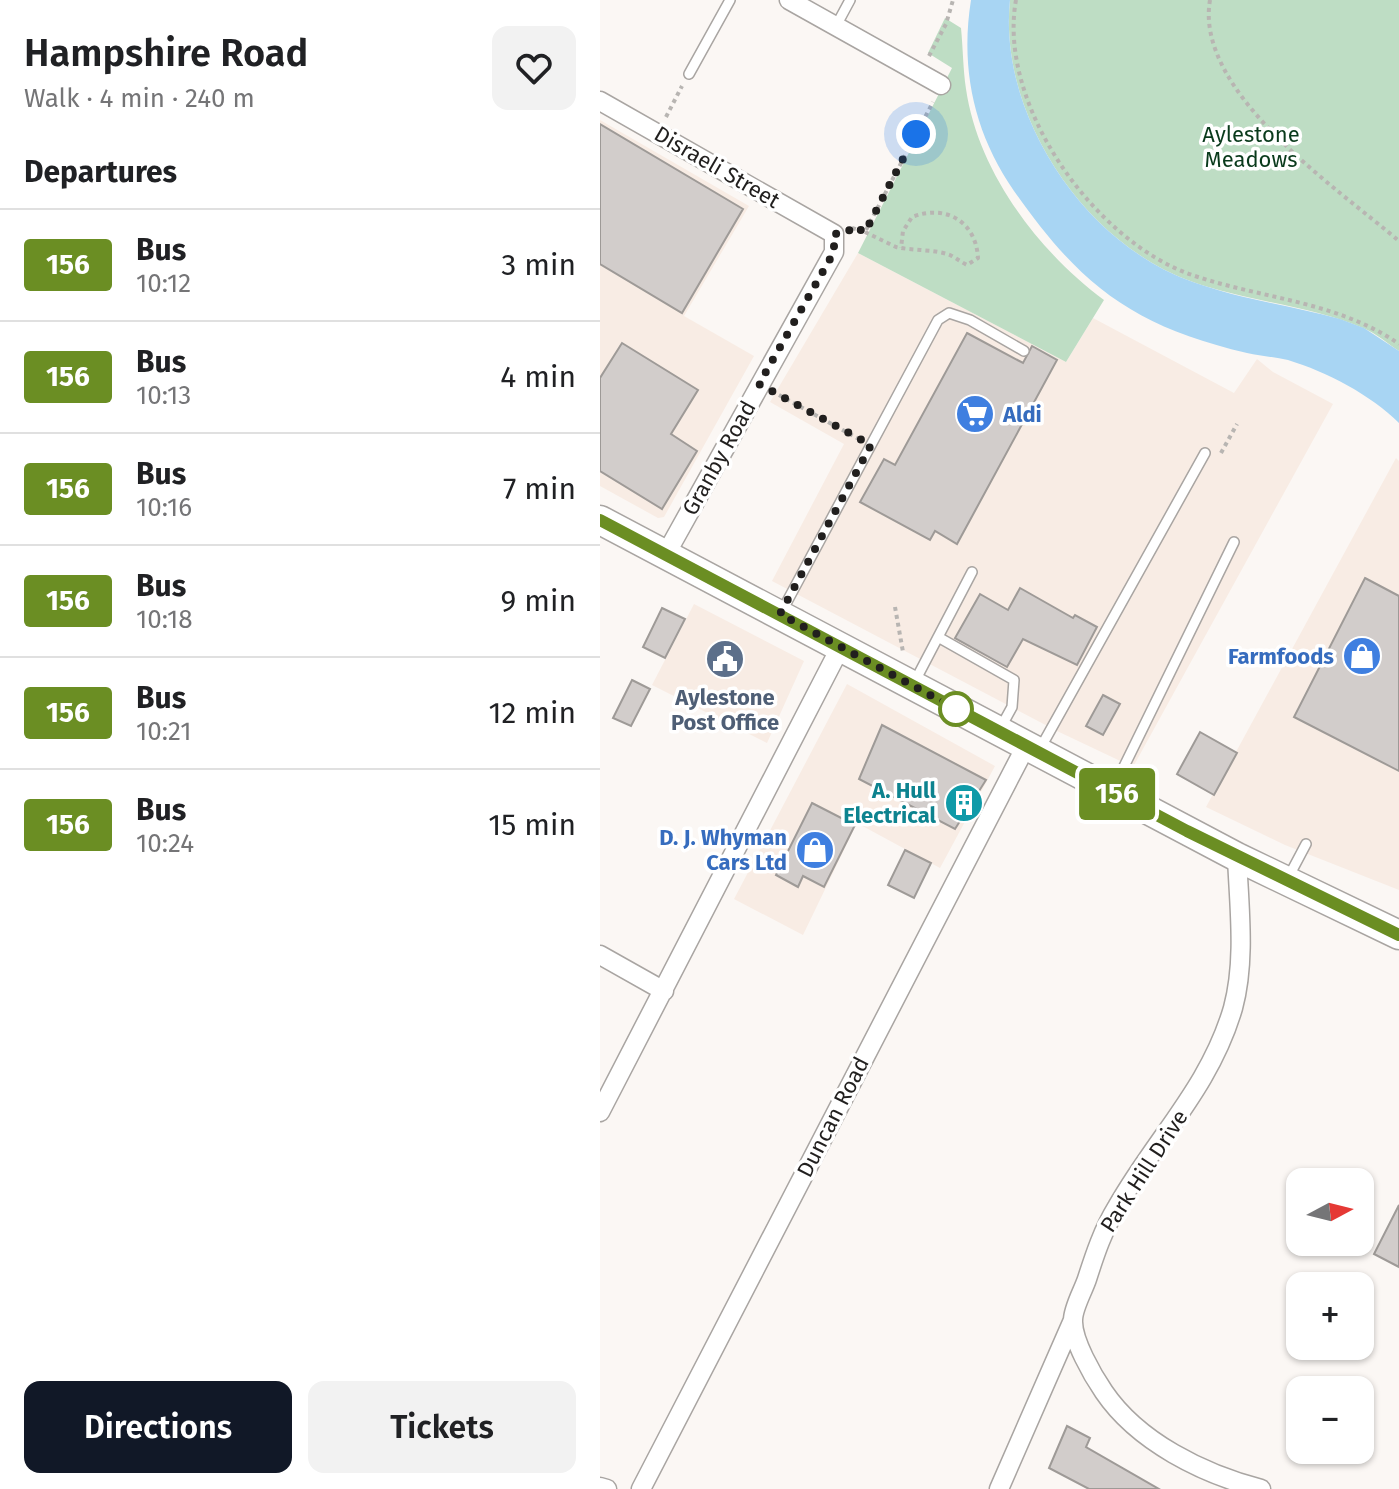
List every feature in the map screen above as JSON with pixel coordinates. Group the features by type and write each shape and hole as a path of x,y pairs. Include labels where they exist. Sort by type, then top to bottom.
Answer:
{"main road":[{"path":"600,520 1237,857 1399,935"}],"street":[{"path":"789,0 941,85"},
{"name":"Disraeli Street","path":"600,101 834,234"},
{"name":"Granby Road","path":"666,554 834,252 834,234"},
{"path":"600,1112 840,648"},
{"name":"Duncan Road","path":"641,1489 1032,749"},
{"name":"Park Hill Drive","path":"999,1489 1073,1320 1101,1237 1117,1205 1180,1117 1207,1072 1233,1007 1239,956 1237,857"},
{"path":"600,955 664,991"},
{"path":"1073,1320 1089,1370 1111,1402 1141,1433 1189,1460 1261,1489"},
{"path":"600,1487 607,1489"}],"lane":[{"path":"689,74 730,0"},
{"path":"836,26 850,0"},
{"path":"780,614 938,320 949,313 970,320 1024,351"},
{"path":"1032,749 1205,453"},
{"path":"1112,792 1234,542"},
{"path":"902,681 938,637 972,572"},
{"path":"938,637 1014,680 1012,707 998,732"},
{"path":"1286,881 1306,844"}],"path":[{"path":"920,74 946,24 953,0"},
{"path":"1016,0 1014,46 1021,85 1037,125 1072,178 1118,230 1153,255 1189,274 1357,319 1399,344"},
{"path":"1210,0 1207,19 1216,58 1243,97 1298,156 1399,241"},
{"path":"657,133 689,74"},
{"path":"865,232 941,85"},
{"path":"834,234 847,233 853,226 901,248 949,255 967,265 978,258 968,228 960,219 940,210 912,217 903,231 901,248"},
{"path":"759,384 871,445"},
{"path":"895,607 903,653 902,681"}],"shaded area":[{"path":"600,120 749,206 684,316 754,356 664,517 658,518 600,486"},
{"path":"858,253 1066,362 1093,318 1234,393 1257,359 1273,372 1333,404 1133,767 1057,731 772,581 844,444 770,402"},
{"path":"1396,458 1399,461 1399,890 1285,845 1206,807"},
{"path":"694,604 804,661 767,743 652,685"},
{"path":"847,684 995,766 940,868 857,823 803,935 734,899"}],"green space":[{"name":"Aylestone Meadows","path":"1010,0 1399,0 1399,351 1373,333 1343,320 1193,282 1153,264 1117,238 1084,206 1056,170 1034,129 1018,87 1010,43"},
{"path":"945,18 961,28 965,81 973,120 998,180 1035,234 1080,281 1104,300 1066,362 858,253 952,68 928,53"}],"water":[{"path":"971,0 1010,0 1010,43 1018,87 1034,129 1056,170 1084,206 1117,238 1153,264 1193,282 1229,293 1340,319 1364,328 1399,351 1399,423 1362,394 1318,371 1288,360 1247,353 1171,330 1140,315 1086,276 1038,224 1000,169 989,146 973,100 969,75 967,51"}],"building":[{"path":"600,124 743,209 682,313 600,264"},
{"name":"Aldi","path":"967,333 1023,363 1032,346 1057,360 957,544 935,531 930,540 860,502 884,459 895,465"},
{"path":"622,343 698,390 671,434 697,451 662,509 600,471 600,378"},
{"name":"Farmfoods","path":"1365,578 1399,596 1399,771 1294,717"},
{"path":"1020,588 1073,618 1075,615 1097,627 1077,665 1023,639 1007,667 955,638 980,594 1008,610"},
{"path":"662,608 685,619 665,658 643,647"},
{"path":"632,680 650,689 631,726 613,718"},
{"path":"1103,695 1120,704 1103,735 1086,726"},
{"path":"882,725 986,780 955,829 859,779"},
{"path":"1200,732 1237,753 1214,795 1177,774"},
{"name":"D. J. Whyman Cars Ltd","path":"812,803 855,825 824,887 803,876 798,887 776,875"},
{"path":"905,850 931,863 914,898 888,885"},
{"path":"1399,1205 1399,1267 1374,1254"},
{"path":"1067,1426 1090,1438 1086,1447 1159,1489 1089,1489 1049,1468"}],"bus line":[{"name":"156","path":"600,520 1187,831 1399,935"}],"place":[{"name":"Aldi","path":"975,414"},
{"name":"Farmfoods","path":"1362,656"},
{"name":"Aylestone Post Office","path":"725,659"},
{"name":"A. Hull Electrical","path":"964,803"},
{"name":"D. J. Whyman Cars Ltd","path":"815,850"}],"route":[{"path":"916,134 865,232 853,226 847,233 834,234 834,252 759,384 871,445 780,614 956,709"}]}
